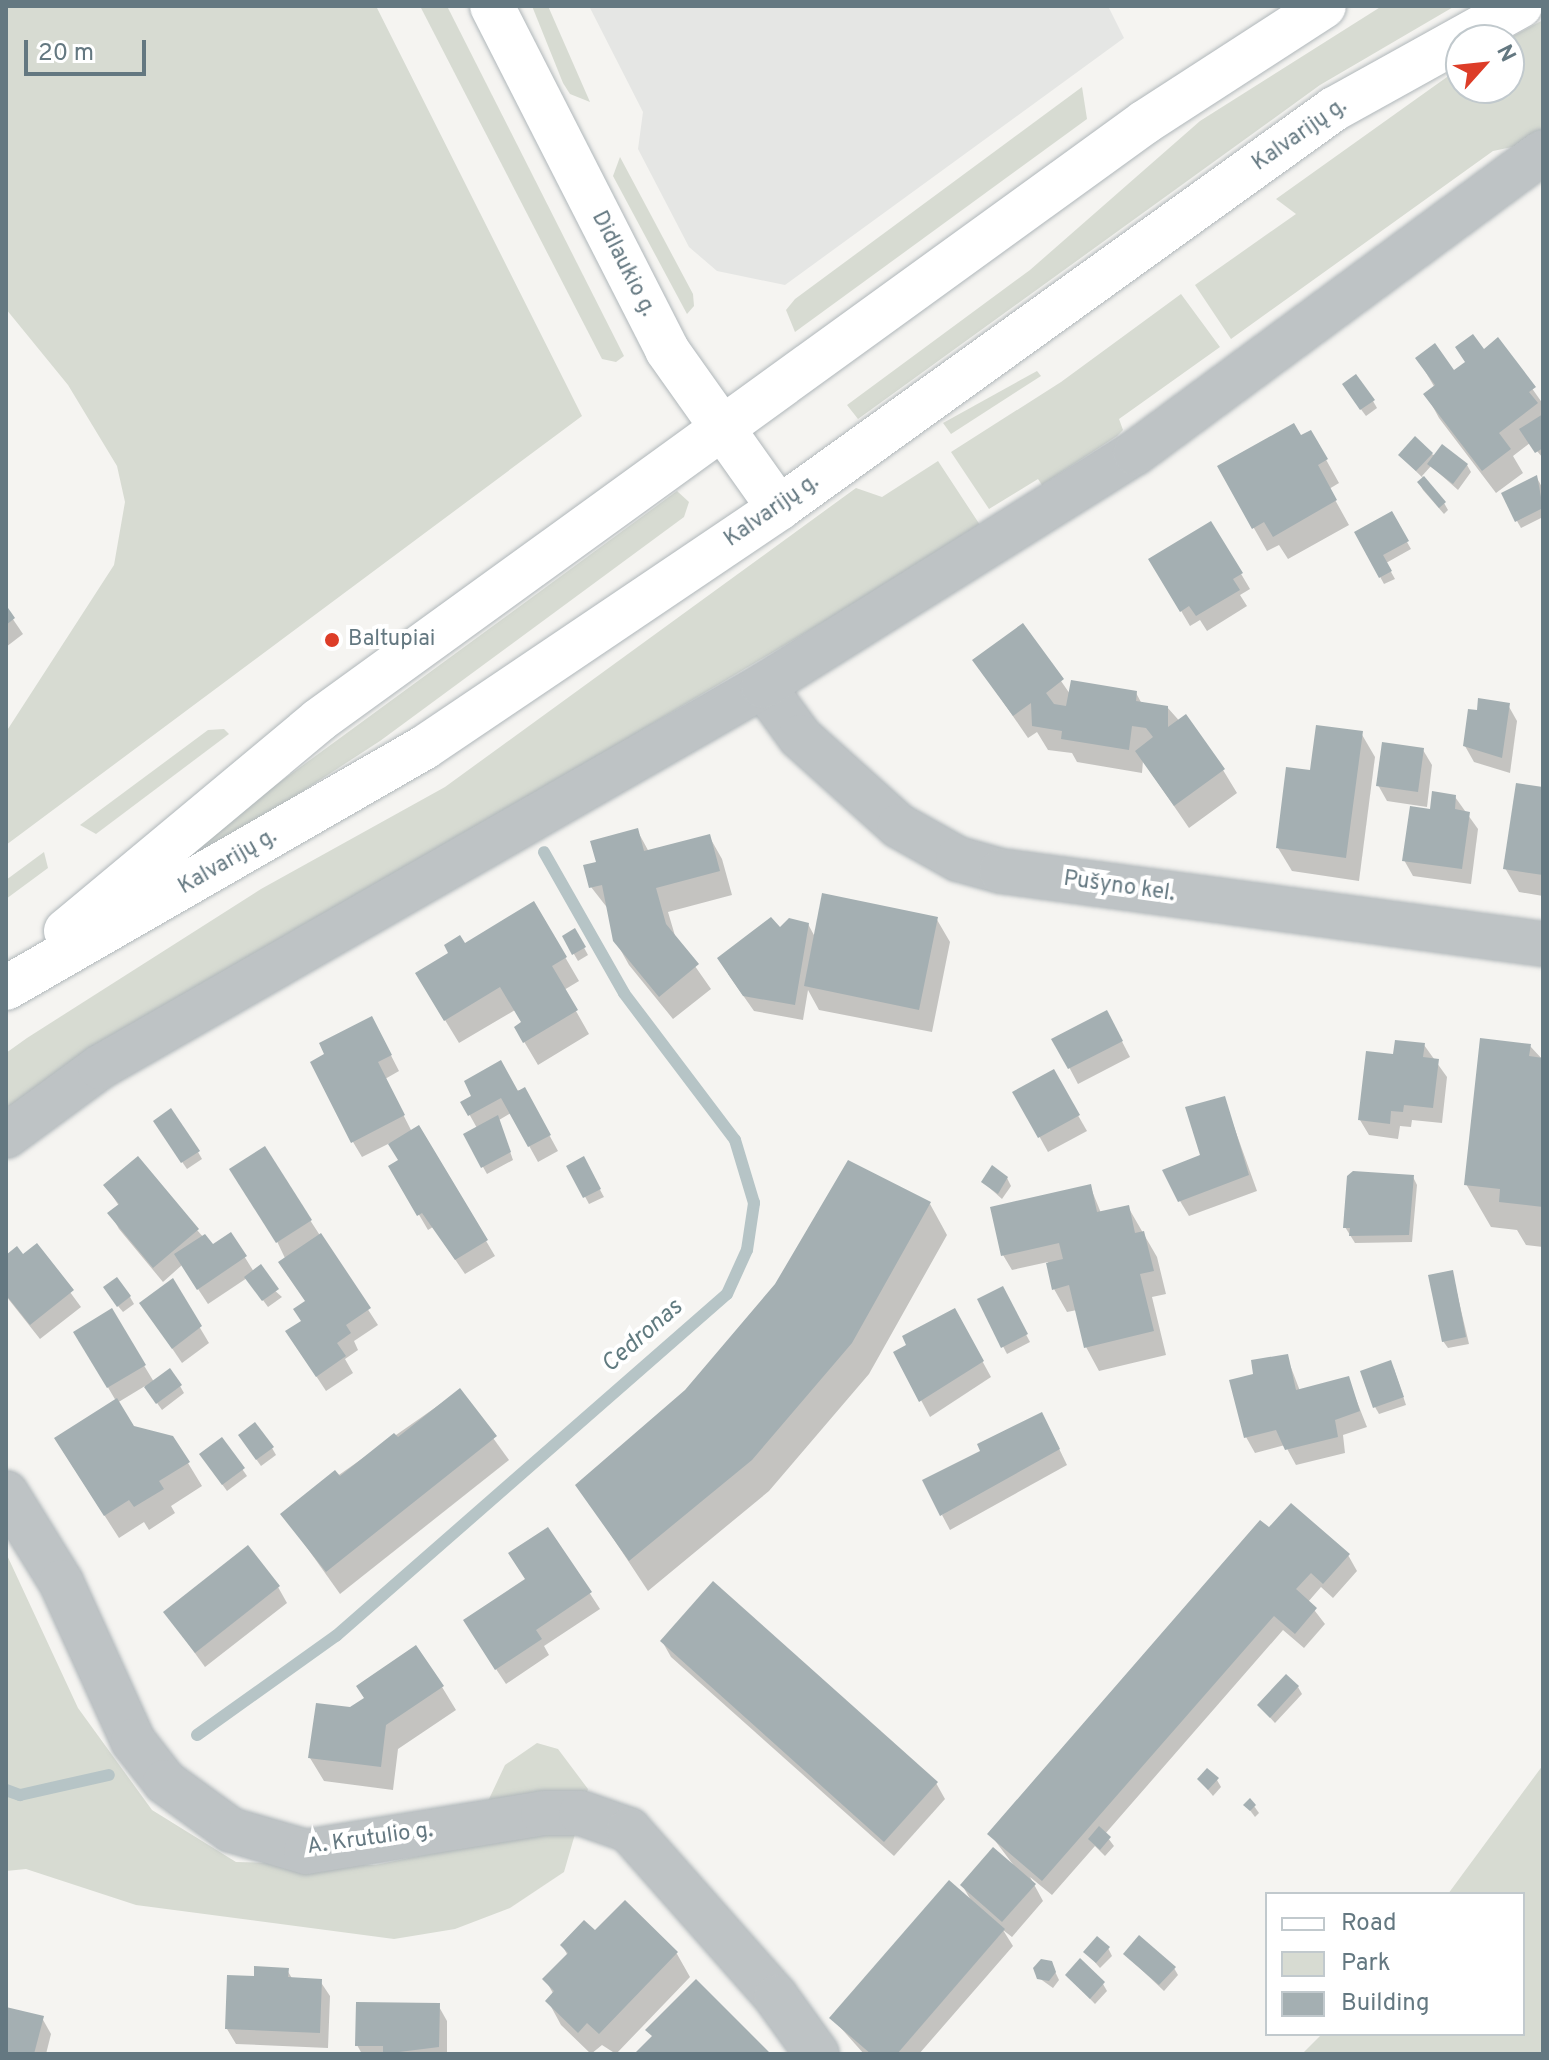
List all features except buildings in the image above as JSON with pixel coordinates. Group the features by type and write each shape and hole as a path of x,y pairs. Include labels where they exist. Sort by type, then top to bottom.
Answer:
{"main road":[{"name":"Didlaukio g.","path":"492,6 667,350 719,429 779,508"},
{"name":"Kalvarijų g.","path":"6,981 319,720 1145,122 1324,6"},
{"name":"Kalvarijų g.","path":"6,988 425,747 779,508 1334,109 1520,6"}],"street":[{"path":"6,1136 100,1067 216,997 763,686 1135,453 1543,152"},
{"name":"Pušyno kel.","path":"763,686 800,737 899,826 958,859 1001,871 1543,944"},
{"name":"A. Krutulio g.","path":"6,1493 61,1582 133,1741 165,1782 231,1830 306,1852 543,1813 581,1813 629,1830 776,1997 817,2054"}],"shaded area":[{"path":"589,6 1108,6 1124,38 785,285 717,271 689,247 638,149 643,112"}],"green space":[{"path":"6,6 376,6 582,416 6,845 6,732 114,565 125,502 117,466 68,385 6,309"},
{"path":"420,6 447,6 624,356 616,362 602,359"},
{"path":"532,6 548,6 590,102 570,94 563,83"},
{"path":"1382,6 1455,6 1320,85 858,419 847,405 1030,270 1200,121"},
{"path":"1543,20 1543,130 1517,146 1493,151 1231,339 1195,285 1296,214 1276,199 1445,78 1445,104 1525,104 1525,30"},
{"path":"1082,87 1087,119 795,332 786,310 795,299"},
{"path":"620,157 693,294 694,306 687,314 613,176"},
{"path":"1181,294 1220,347 1119,419 1123,430 1117,436 1042,485 1038,479 989,509 951,452 1061,382"},
{"path":"1037,371 1041,376 951,434 943,423"},
{"path":"938,461 982,528 6,1108 6,1053 27,1038 261,889 445,787 856,488 882,497"},
{"path":"677,491 689,502 684,517 380,741 135,900 130,892"},
{"path":"224,729 229,734 96,834 80,825 208,730"},
{"path":"44,852 48,868 6,899 6,880"},
{"path":"6,1553 78,1708 152,1810 236,1862 375,1865 467,1846 505,1765 537,1743 558,1749 588,1789 564,1872 510,1908 455,1929 394,1939 136,1905 26,1869 6,1871"},
{"path":"1543,1765 1543,2054 1302,2054 1320,2036 1525,2036 1525,1892 1449,1892"}],"waterway":[{"name":"Cedronas","path":"197,1735 336,1636 727,1294 747,1250 754,1203 735,1140 624,993 544,852"},
{"name":"Cedronas","path":"6,1790 20,1795 109,1775"}],"place":[{"name":"Baltupiai","path":"332,640"}]}
